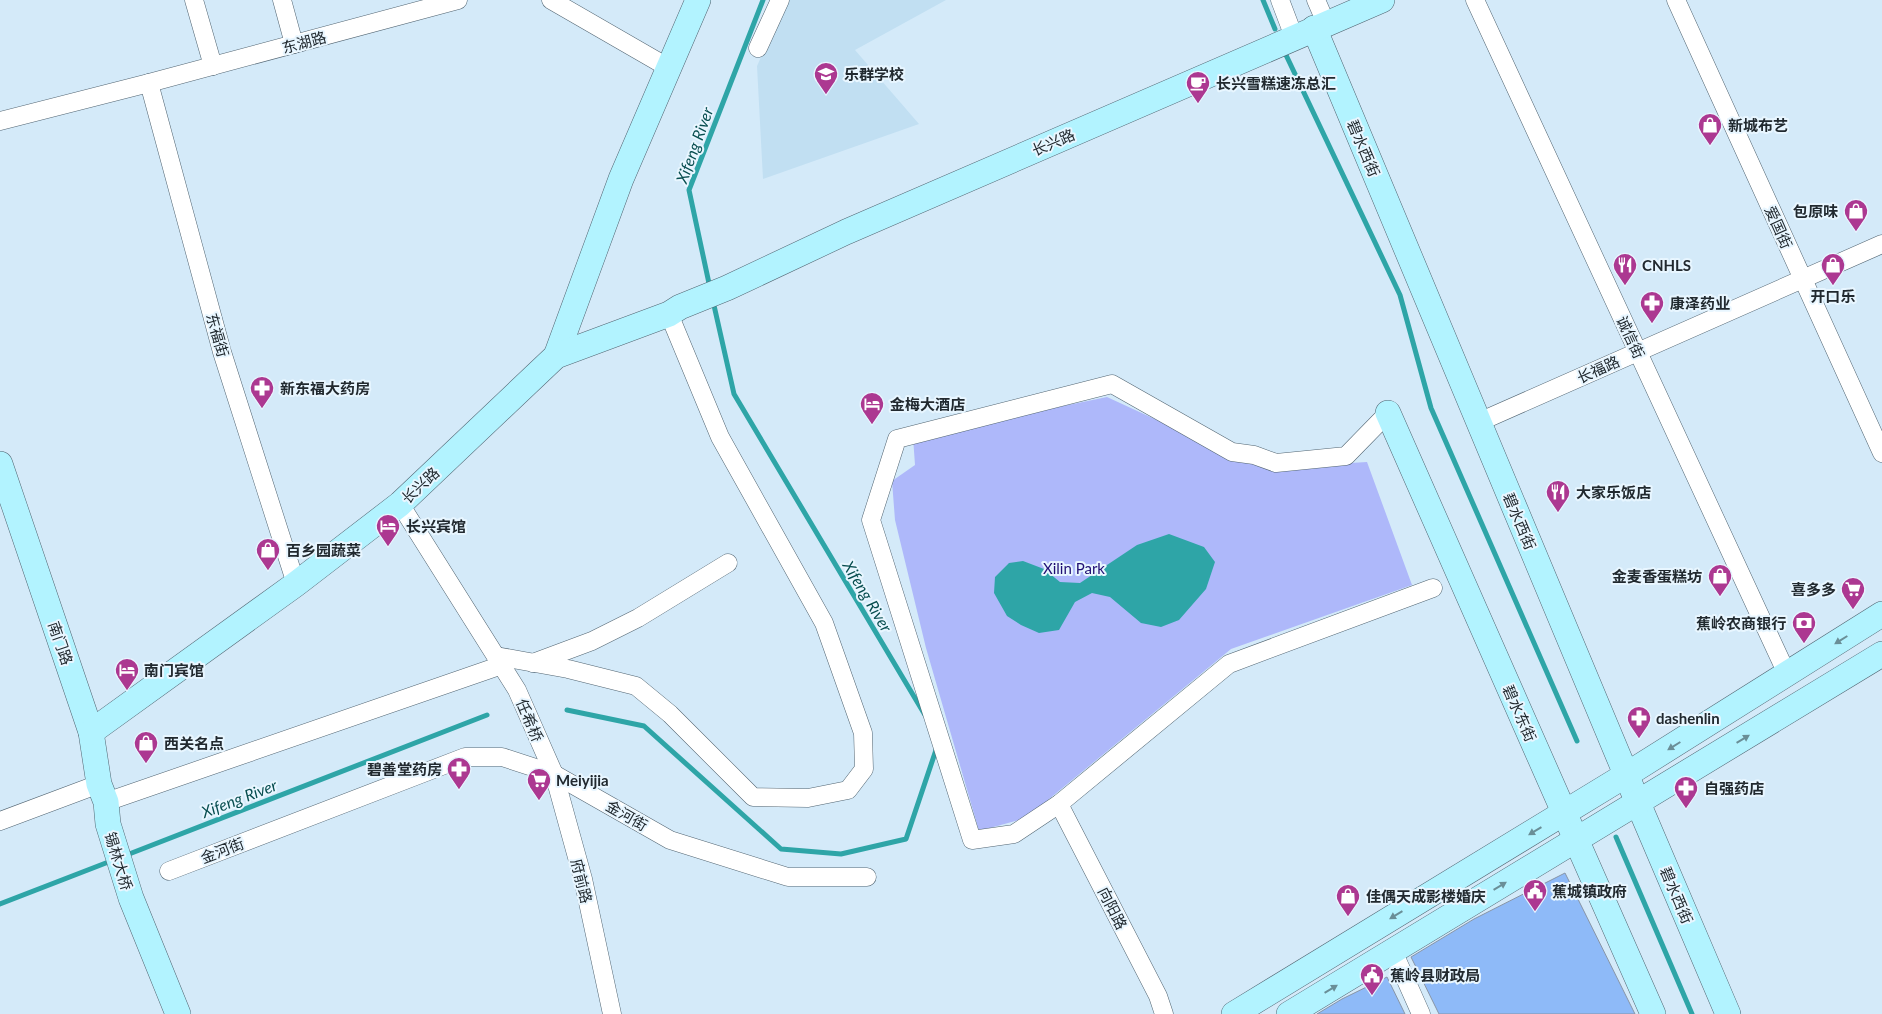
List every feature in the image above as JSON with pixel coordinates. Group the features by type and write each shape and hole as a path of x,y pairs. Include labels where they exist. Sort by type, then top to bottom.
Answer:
{"street":[{"path":"194,0 213,66"},
{"path":"282,0 294,44"},
{"name":"东湖路","path":"0,121 294,44 407,7 458,0"},
{"path":"551,0 669,68"},
{"path":"556,356 621,179 698,0"},
{"path":"758,48 780,0"},
{"path":"1280,0 1311,29"},
{"path":"1311,29 1316,0"},
{"name":"长兴路","path":"91,732 296,584 400,504 556,356 727,288 846,232 1311,29 1382,0"},
{"name":"诚信街","path":"1475,0 1787,674"},
{"name":"爱国街","path":"1676,0 1882,453"},
{"name":"碧水西街","path":"1311,29 1728,1014"},
{"name":"东福街","path":"149,83 222,352 296,584"},
{"name":"长福路","path":"1479,422 1882,244"},
{"path":"533,663 568,669 636,686 670,714 752,796 808,798 848,790 864,769 863,733 824,623 720,437 675,310"},
{"path":"1388,413 1346,456 1276,463 1254,455 1232,452 1112,384 897,438 871,520 972,840 1014,834 1059,804 1229,664 1433,588"},
{"name":"碧水东街","path":"1388,413 1653,1014"},
{"name":"南门路","path":"0,464 91,732 105,803"},
{"path":"400,504 506,671"},
{"path":"0,821 105,803 533,663 592,641 631,622 728,562"},
{"path":"1234,1014 1626,775 1882,614"},
{"path":"1289,1014 1882,654"},
{"name":"任希桥","path":"506,671 544,751"},
{"name":"府前路","path":"544,751 554,774 583,879 612,1014"},
{"name":"金河街","path":"169,871 465,757 502,757 554,774 670,840 788,877 867,877"},
{"name":"锡林大桥","path":"105,803 131,898 178,1014"},
{"name":"向阳路","path":"1059,804 1158,996 1164,1014"},
{"path":"1393,951 1421,1014"}],"shaded area":[{"name":"乐群学校","path":"787,0 946,0 855,50 919,124 763,179 757,66"},
{"path":"1169,534 1204,547 1215,562 1206,589 1179,620 1161,627 1141,623 1110,597 1092,593 1075,602 1059,630 1039,633 1007,616 994,593 995,577 1009,563 1023,561 1044,569 1060,582 1080,583 1137,545"}],"green space":[{"name":"Xilin Park","path":"1107,397 1172,427 1285,467 1367,462 1412,585 1231,649 1026,818 979,831 926,648 895,520 892,481 915,465 913,437"}],"building":[{"name":"蕉城镇政府","path":"1565,873 1635,1014 1439,1014 1411,957 1474,919"},
{"name":"蕉岭县财政局","path":"1387,977 1405,1014 1317,1014 1342,999"}],"waterway":[{"name":"Xifeng River","path":"710,288 689,190 763,0"},
{"path":"1263,0 1275,29"},
{"path":"1286,55 1400,295 1431,408 1577,741"},
{"name":"Xifeng River","path":"713,301 734,394 925,715"},
{"name":"Xifeng River","path":"567,710 644,726 781,849 841,854 906,839 937,747"},
{"name":"Xifeng River","path":"124,856 487,715"},
{"path":"1616,837 1692,1014"},
{"name":"Xifeng River","path":"0,904 111,861"}],"place":[{"name":"乐群学校","path":"826,95"},
{"name":"长兴雪糕速冻总汇","path":"1198,104"},
{"name":"新城布艺","path":"1710,146"},
{"name":"包原味","path":"1856,232"},
{"name":"CNHLS","path":"1625,286"},
{"name":"开口乐","path":"1833,286"},
{"name":"康泽药业","path":"1652,324"},
{"name":"新东福大药房","path":"262,409"},
{"name":"金梅大酒店","path":"872,425"},
{"name":"大家乐饭店","path":"1558,513"},
{"name":"长兴宾馆","path":"388,547"},
{"name":"百乡园蔬菜","path":"268,571"},
{"name":"金麦香蛋糕坊","path":"1720,597"},
{"name":"喜多多","path":"1853,610"},
{"name":"蕉岭农商银行","path":"1804,644"},
{"name":"南门宾馆","path":"127,691"},
{"name":"dashenlin","path":"1639,739"},
{"name":"西关名点","path":"146,764"},
{"name":"碧善堂药房","path":"459,790"},
{"name":"Meiyijia","path":"539,801"},
{"name":"自强药店","path":"1686,809"},
{"name":"蕉城镇政府","path":"1535,912"},
{"name":"佳偶天成影楼婚庆","path":"1348,917"},
{"name":"蕉岭县财政局","path":"1372,996"}]}
